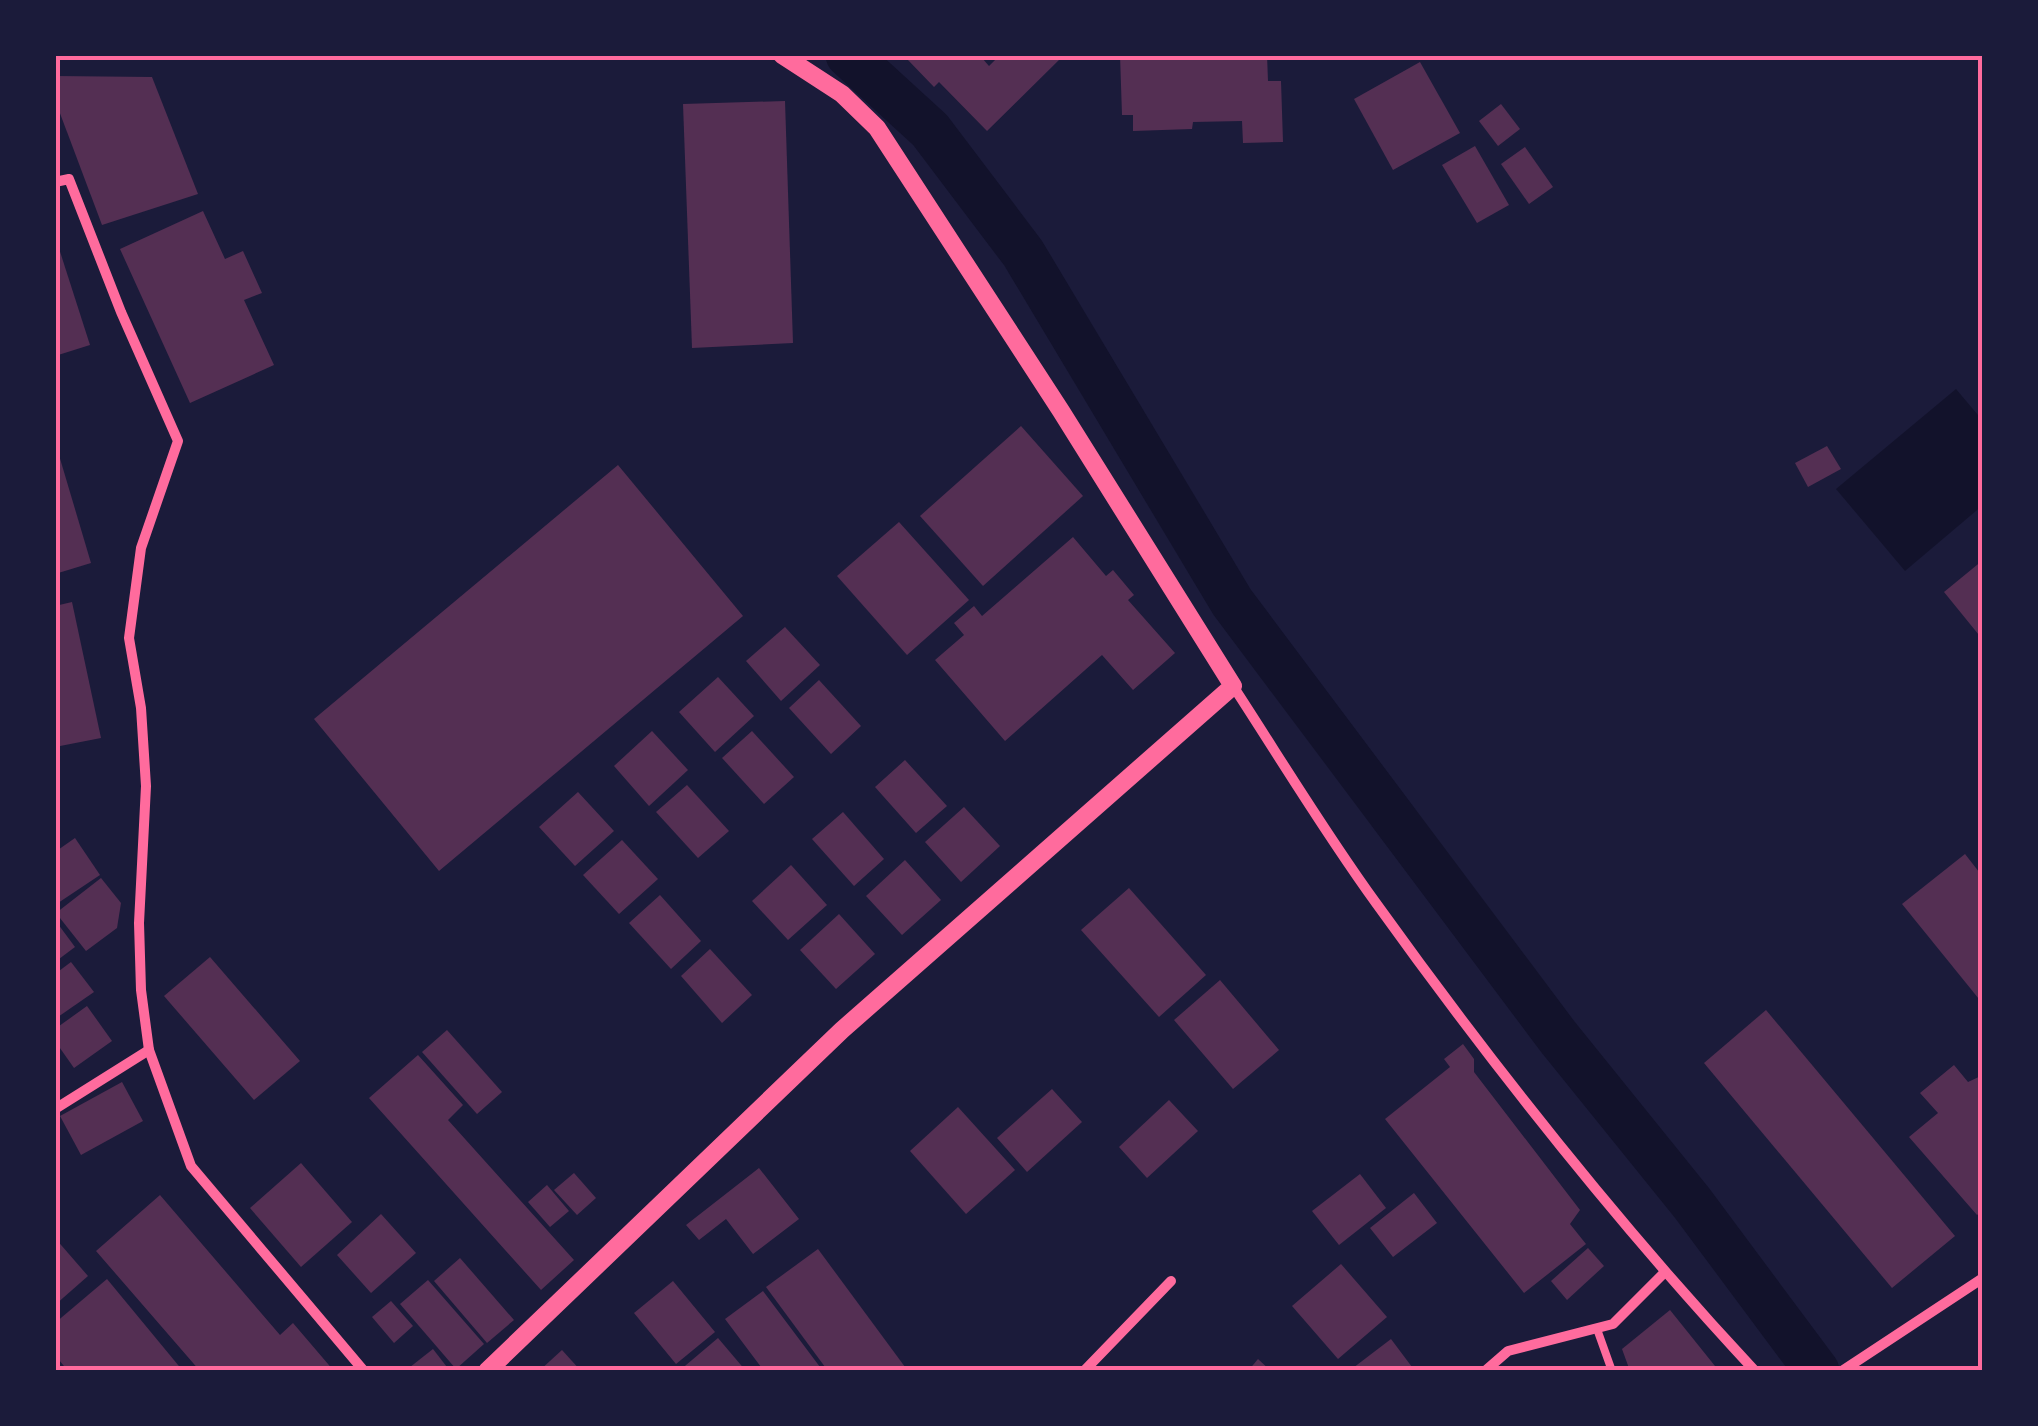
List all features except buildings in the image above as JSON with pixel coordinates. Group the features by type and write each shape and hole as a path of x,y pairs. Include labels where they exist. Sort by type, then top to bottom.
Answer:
{"street":[{"path":"782,55 842,94 877,128 1374,901 1664,1273 1755,1371"},
{"path":"55,182 69,179 121,312 178,441 141,548 129,638 141,708 146,786 139,923 141,990 150,1050 191,1166 364,1371"},
{"path":"487,1371 842,1030 1233,686"},
{"path":"55,1108 150,1050"},
{"path":"1484,1371 1508,1351 1614,1324 1664,1273"},
{"path":"1842,1371 1983,1278"},
{"path":"1084,1371 1170,1280"}],"lane":[{"path":"1597,1329 1612,1371"}],"shaded area":[{"path":"1956,389 1983,421 1983,505 1905,571 1836,489"}],"waterway":[{"path":"848,55 930,130 1023,253 1232,602 1558,1037 1692,1203 1817,1371"}]}
